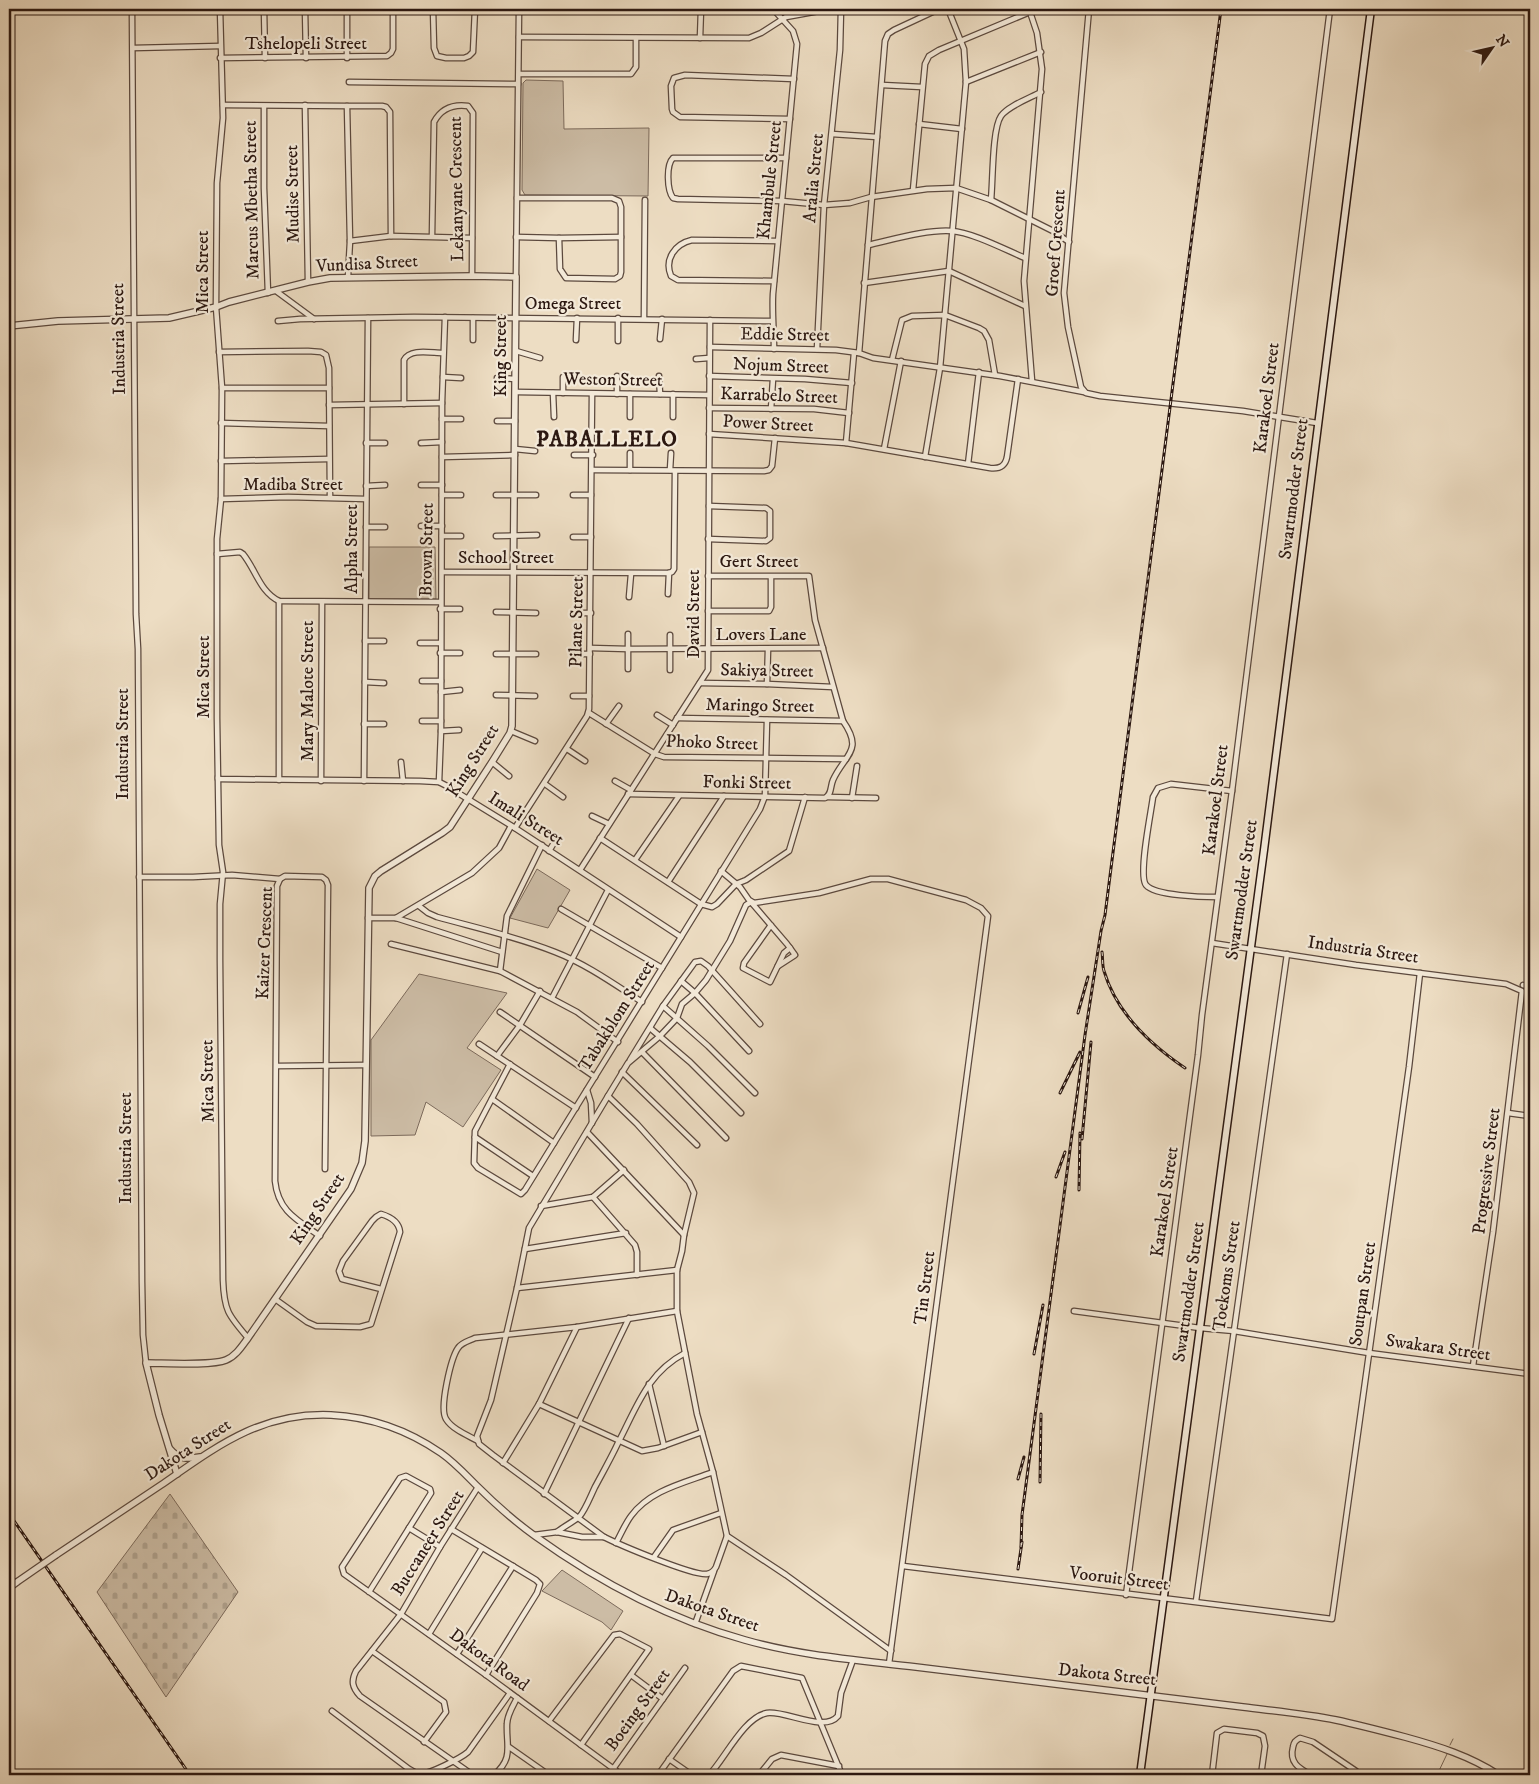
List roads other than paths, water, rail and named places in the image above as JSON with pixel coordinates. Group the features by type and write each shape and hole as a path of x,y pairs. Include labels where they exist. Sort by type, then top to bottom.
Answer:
{"main road":[{"name":"Swartmodder Street","path":"1140,1775 1250,949 1371,9"}],"street":[{"name":"Industria Street","path":"132,9 131,94 142,1335 150,1382 177,1474"},
{"name":"Mica Street","path":"220,9 220,58 223,104 222,142 217,183 216,307 222,388 221,499 217,554 217,653 219,845 223,876 220,904 220,960 224,1302 228,1312 248,1338"},
{"path":"264,9 265,58"},
{"path":"305,9 306,58"},
{"path":"347,9 347,58"},
{"name":"Tshelopeli Street","path":"220,58 382,57 391,53 393,49 393,9"},
{"path":"433,9 434,51 437,56 466,58 473,52 475,9"},
{"name":"King Street","path":"146,1363 222,1361 236,1353 351,1190 362,1163 365,1141 369,888 375,876 384,869 446,831 511,731 519,9"},
{"path":"700,38 701,9"},
{"name":"Khambule Street","path":"773,9 796,35 798,44 774,280 772,321 774,350"},
{"path":"519,37 749,38 761,33 782,18 830,9"},
{"name":"Aralia Street","path":"817,349 824,205 840,50 841,9"},
{"path":"846,443 868,245 884,45 888,34 909,22 939,9"},
{"path":"925,457 940,368 966,82 965,56 962,41 948,9"},
{"name":"Groef Crescent","path":"1086,393 1081,386 1077,369 1064,293 1089,9"},
{"name":"Karakoel Street","path":"1126,1595 1232,791 1330,9"},
{"path":"914,190 922,88 925,64 929,56 1030,10 1041,52 1042,69 1024,281 1032,381"},
{"path":"790,27 792,20 797,15"},
{"path":"519,74 631,74 636,67 636,38"},
{"path":"133,48 220,46"},
{"path":"966,82 1041,52"},
{"path":"790,119 680,117 672,109 670,86 674,78 685,75 794,79"},
{"path":"349,82 518,84"},
{"path":"882,85 922,88"},
{"path":"991,200 996,138 1000,117 1041,92"},
{"path":"223,104 386,107 390,112 391,236"},
{"name":"Mudise Street","path":"305,105 308,282"},
{"name":"Marcus Mbetha Street","path":"264,106 264,188 268,293"},
{"path":"347,106 350,241 348,277"},
{"name":"Lekanyane Crescent","path":"432,236 434,122 436,117 445,110 463,106 470,108 473,113 472,276"},
{"path":"919,124 962,129"},
{"path":"832,134 877,137"},
{"path":"786,158 675,157 671,159 669,164 670,194 674,199 824,205 850,203 914,190 956,188 991,200 1053,230 1069,242"},
{"path":"517,198 616,199 620,202 621,272 618,278 566,278 560,270 559,238"},
{"path":"644,318 645,200"},
{"path":"868,245 919,234 952,231 968,235 1025,258"},
{"path":"350,241 391,236 472,238"},
{"path":"516,237 621,237"},
{"path":"774,280 678,280 671,276 669,263 674,250 683,243 692,240 778,241"},
{"path":"864,283 949,271 1025,306"},
{"name":"Vundisa Street","path":"9,326 58,321 169,318 308,282 348,277 472,276 516,278"},
{"path":"276,291 314,319"},
{"path":"892,360 902,320 912,316 945,315 984,331 989,340 995,375"},
{"name":"Omega Street","path":"278,321 445,317 772,321"},
{"name":"Brown Street","path":"439,782 441,731 442,403 445,317"},
{"name":"Alpha Street","path":"364,780 368,318"},
{"path":"473,340 474,318"},
{"path":"576,340 577,318"},
{"path":"618,318 618,341"},
{"path":"660,339 662,319"},
{"name":"David Street","path":"580,870 707,672 710,320"},
{"name":"Eddie Street","path":"710,347 774,350 817,349 856,353 874,358 1032,381 1086,393"},
{"path":"219,352 317,351 326,355 329,361 330,497"},
{"path":"516,351 540,358"},
{"path":"404,404 404,360 406,356 412,353 443,353"},
{"path":"696,359 709,358"},
{"path":"884,449 901,361"},
{"path":"968,464 979,372"},
{"path":"617,376 617,394"},
{"path":"658,376 660,394"},
{"name":"Nojum Street","path":"709,376 805,379 852,383"},
{"path":"443,377 461,378"},
{"path":"562,377 563,393"},
{"path":"497,378 515,379"},
{"path":"771,409 773,379"},
{"name":"Power Street","path":"709,434 846,443 996,468 1001,467 1006,462 1018,379"},
{"path":"222,388 329,388"},
{"name":"Weston Street","path":"516,392 709,394"},
{"path":"553,393 554,417"},
{"path":"1086,393 1279,416 1317,423"},
{"name":"Pilane Street","path":"396,918 472,873 490,858 545,784 589,713 593,455 592,394"},
{"path":"630,394 630,418"},
{"path":"673,394 673,417"},
{"path":"329,405 442,403"},
{"name":"Karrabelo Street","path":"709,408 814,409 849,413"},
{"path":"442,419 461,419"},
{"path":"496,420 515,421"},
{"path":"221,423 329,426"},
{"path":"592,470 761,472 770,469 773,463 775,438"},
{"path":"421,443 442,442"},
{"path":"366,443 385,443"},
{"path":"442,457 535,451"},
{"path":"630,453 630,470"},
{"path":"668,594 669,573 674,569 671,453"},
{"path":"574,454 593,455"},
{"path":"221,461 329,459"},
{"path":"421,485 442,485"},
{"path":"366,486 385,486"},
{"path":"442,495 461,495"},
{"path":"496,495 536,495"},
{"path":"573,495 591,495"},
{"name":"Madiba Street","path":"221,499 330,497 366,499"},
{"path":"708,540 759,542 768,540 771,535 771,518 768,510 709,506"},
{"path":"421,526 442,526"},
{"path":"366,527 385,527"},
{"path":"496,536 537,535"},
{"path":"442,536 461,536"},
{"path":"573,537 591,538"},
{"path":"217,554 240,552 244,554 261,585 268,594 279,601 440,602"},
{"name":"School Street","path":"442,572 669,573"},
{"path":"629,597 631,574"},
{"name":"Gert Street","path":"708,576 809,576 815,620 823,648"},
{"path":"708,611 769,611 771,608 771,577"},
{"path":"279,601 279,780"},
{"name":"Mary Malote Street","path":"321,781 322,602"},
{"path":"440,609 460,609"},
{"path":"496,612 536,613"},
{"path":"573,613 590,613"},
{"path":"628,634 628,669"},
{"path":"670,635 670,670"},
{"path":"365,641 384,641"},
{"path":"420,643 440,643"},
{"name":"Lovers Lane","path":"590,648 823,648"},
{"path":"823,648 843,721 850,731 853,742 851,752 834,779 827,797"},
{"path":"767,684 768,649"},
{"path":"440,653 460,654"},
{"path":"496,654 536,654"},
{"path":"573,654 590,654"},
{"path":"422,682 441,681"},
{"path":"365,682 384,683"},
{"name":"Sakiya Street","path":"700,684 767,684 833,687"},
{"path":"441,692 460,690"},
{"path":"496,695 535,696"},
{"path":"572,696 590,696"},
{"path":"606,724 619,706"},
{"name":"Phoko Street","path":"589,713 655,754 668,758 767,758 845,761"},
{"path":"658,715 673,725"},
{"name":"Maringo Street","path":"677,718 843,721"},
{"path":"765,796 767,720"},
{"path":"422,721 441,721"},
{"path":"364,724 384,724"},
{"path":"441,731 459,730"},
{"path":"511,731 535,740"},
{"path":"567,749 585,761"},
{"path":"401,762 403,781"},
{"path":"492,762 509,776"},
{"path":"852,798 857,766"},
{"name":"Imali Street","path":"218,780 439,782 550,850 681,937"},
{"path":"615,781 629,792"},
{"path":"545,784 563,796"},
{"path":"1217,897 1163,892 1151,889 1144,881 1143,867 1153,797 1158,788 1171,784 1232,791"},
{"name":"Fonki Street","path":"629,792 679,796 876,798"},
{"path":"635,860 679,796"},
{"path":"668,882 724,796"},
{"name":"Tabakblom Street","path":"475,1137 474,1164 521,1194 523,1193 618,1042 760,809 765,796"},
{"path":"600,838 701,904 710,907 714,906 736,884 746,880 789,852 805,797"},
{"path":"592,816 609,824"},
{"path":"550,850 557,838"},
{"path":"500,972 503,936 509,910 542,845"},
{"path":"721,871 744,892 795,955 776,967"},
{"path":"139,877 237,875 280,878"},
{"name":"Kaizer Crescent","path":"320,1236 289,1214 276,1190 277,886 280,878 285,876 320,876 325,878 327,882 325,1169"},
{"name":"Tin Street","path":"751,902 757,903 818,893 871,879 888,878 966,900 981,908 988,916 889,1664"},
{"path":"552,998 608,890"},
{"path":"628,1063 660,1036 677,1018 682,1004 695,993 712,971 727,947 746,905 751,902"},
{"path":"418,906 428,914 556,952 642,1002"},
{"path":"561,909 662,968"},
{"path":"368,918 396,918 502,952"},
{"path":"771,925 744,963 743,968 770,982 784,953 790,948"},
{"name":"Industria Street","path":"1212,943 1511,985"},
{"path":"391,944 500,972 578,1012 618,1042"},
{"name":"Toekoms Street","path":"1196,1601 1252,1192 1287,954"},
{"path":"714,1571 707,1574 700,1573 604,1537 503,1463 479,1444 478,1440 479,1430 491,1400 531,1222 663,1006 695,962 701,961 760,1024"},
{"name":"Soutpan Street","path":"1332,1619 1409,1067 1420,973"},
{"path":"681,981 695,993 749,1051"},
{"name":"Progressive Street","path":"1473,1366 1481,1319 1522,995 1522,991 1511,985"},
{"path":"1523,985 1530,986"},
{"path":"497,1056 520,1025 540,991"},
{"path":"663,1006 708,1046 756,1094"},
{"path":"500,1012 595,1077"},
{"path":"650,1028 690,1062 741,1113"},
{"path":"479,1044 576,1108"},
{"path":"642,1052 726,1138"},
{"path":"510,1064 477,1127 475,1137 533,1176"},
{"path":"276,1066 365,1065"},
{"path":"622,1072 697,1145"},
{"path":"587,1090 591,1103 592,1124"},
{"path":"608,1096 637,1124 692,1186 694,1197 677,1270 677,1311 702,1432 727,1536 695,1624"},
{"path":"492,1099 554,1143"},
{"path":"1508,1112 1530,1116"},
{"path":"587,1132 684,1235"},
{"path":"541,1206 593,1197 624,1170"},
{"path":"593,1197 626,1233 636,1248 637,1275"},
{"path":"274,1299 307,1322 316,1326 360,1327 369,1325 372,1321 400,1232 396,1221 381,1214 372,1221 343,1261 339,1271 342,1278 381,1289"},
{"path":"525,1249 626,1233"},
{"path":"517,1288 677,1270"},
{"path":"478,1440 453,1427 446,1421 443,1413 454,1354 460,1345 475,1338 577,1327 677,1311"},
{"name":"Swakara Street","path":"1074,1311 1234,1331 1369,1353 1530,1374"},
{"path":"544,1494 629,1318"},
{"path":"503,1463 540,1404 577,1327"},
{"path":"557,1532 579,1518 633,1411 649,1384 671,1360 685,1353"},
{"path":"649,1384 664,1446"},
{"path":"540,1404 619,1442 645,1451 702,1432"},
{"name":"Dakota Street","path":"9,1588 227,1440 265,1424 304,1416 345,1417 394,1427 425,1443 455,1464 478,1487 534,1535 567,1558 621,1590 662,1611 695,1624 764,1645 808,1654 1151,1695 1351,1723 1440,1748 1468,1758 1499,1775"},
{"path":"167,1443 170,1450 178,1457 202,1456"},
{"path":"616,1543 632,1514 650,1498 660,1492 712,1472"},
{"name":"Dakota Road","path":"409,1528 431,1491 412,1478 403,1476 342,1567 342,1571 346,1576 457,1654 622,1775"},
{"name":"Buccaneer Street","path":"473,1775 360,1696 354,1690 352,1679 356,1671 400,1614 478,1487"},
{"path":"654,1557 673,1530 721,1513"},
{"path":"370,1592 409,1528 440,1547"},
{"path":"451,1529 538,1582 539,1588 486,1675"},
{"path":"534,1535 557,1532 582,1537 604,1537"},
{"path":"727,1536 786,1574 890,1651"},
{"path":"429,1634 482,1548"},
{"path":"457,1654 513,1566"},
{"name":"Vooruit Street","path":"903,1566 1332,1619"},
{"path":"549,1721 614,1635 620,1634 649,1649 581,1745"},
{"path":"372,1651 444,1702 446,1712 424,1742"},
{"path":"709,1775 735,1739 761,1715 770,1713 821,1723 832,1721 838,1716 841,1693 853,1660"},
{"path":"658,1775 733,1671 738,1667 802,1678 842,1775"},
{"name":"Boeing Street","path":"612,1769 685,1668"},
{"path":"631,1675 663,1699"},
{"path":"332,1711 414,1772 420,1774 430,1772 453,1760 459,1759 468,1752 510,1693"},
{"path":"494,1775 507,1759 509,1747 507,1722 517,1698"},
{"path":"1212,1775 1218,1733 1224,1729 1257,1733 1264,1739 1266,1746 1261,1775"},
{"path":"1311,1775 1292,1760 1294,1743 1300,1738 1314,1742 1359,1774"},
{"path":"509,1747 549,1775"},
{"path":"759,1775 772,1759 781,1755 839,1766"},
{"path":"669,1759 692,1775"}],"waterway":[{"path":"1450,1745 1453,1739"},
{"path":"1437,1775 1447,1754"}],"railway":[{"path":"1021,1547 1022,1515 1085,1035 1105,915 1221,9"},
{"path":"1102,952 1103,969 1117,1000 1126,1014 1160,1049 1185,1068"},
{"path":"1078,1013 1088,977"},
{"path":"1082,1139 1091,1042"},
{"path":"1060,1093 1080,1052"},
{"path":"1079,1190 1080,1133"},
{"path":"1056,1177 1065,1152"},
{"path":"1034,1354 1043,1305"},
{"path":"1040,1482 1041,1414"},
{"path":"1018,1479 1024,1457"},
{"path":"10,1515 190,1775"},
{"path":"1018,1569 1022,1542"}],"district":[{"name":"PABALLELO","path":"607,439"}]}
